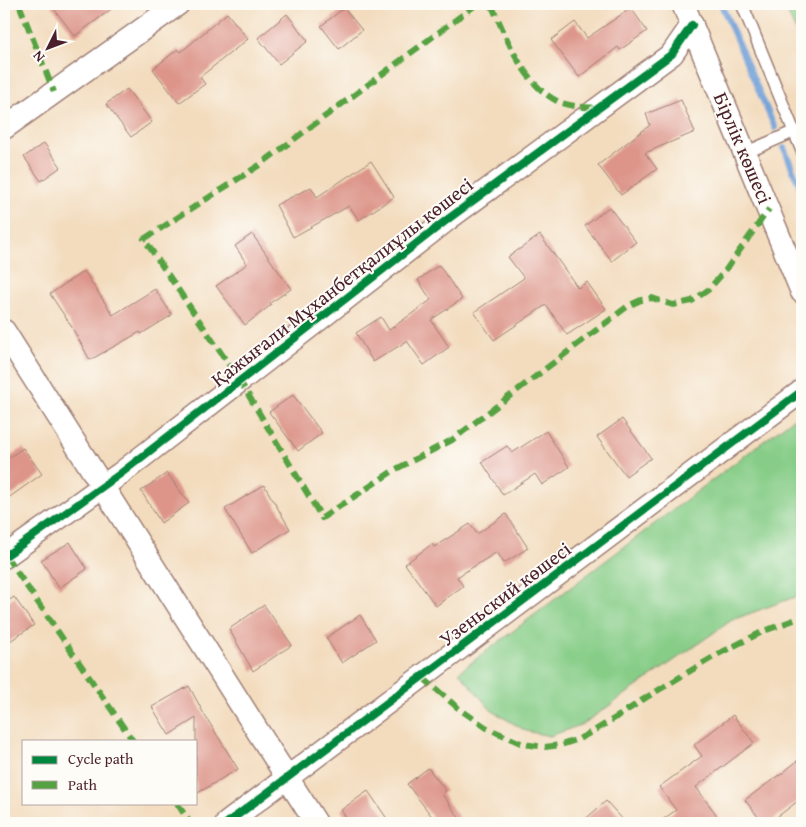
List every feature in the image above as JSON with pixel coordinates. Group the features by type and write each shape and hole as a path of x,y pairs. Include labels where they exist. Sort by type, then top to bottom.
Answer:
{"street":[{"path":"4,128 178,4"},
{"name":"Бірлік көшесі","path":"683,4 802,292"},
{"name":"Қажығали Мұханбетқалиұлы көшесі","path":"4,557 103,486 448,219 672,54 692,24"},
{"path":"4,331 316,823"},
{"name":"Узеньский көшесі","path":"227,823 802,391"}],"lane":[{"path":"742,4 802,151"},
{"path":"745,153 794,132"}],"green space":[{"path":"784,4 802,4 802,46"},
{"path":"802,412 802,596 732,620 583,724 550,736 526,731 491,710 459,672"}],"building":[{"path":"50,4 118,4 75,36"},
{"path":"344,8 362,30 339,49 321,26"},
{"path":"631,8 647,31 620,50 618,47 579,77 551,40 575,22 587,38"},
{"path":"227,13 248,39 200,77 205,84 179,103 153,69 178,49 181,52"},
{"path":"287,14 308,41 279,64 258,38"},
{"path":"127,89 152,122 131,137 106,104"},
{"path":"681,100 695,132 645,153 657,169 621,195 598,165 650,125 646,114"},
{"path":"44,143 61,167 41,181 24,157"},
{"path":"371,161 394,197 359,220 349,206 293,237 276,205 311,187 317,197"},
{"path":"609,207 636,242 612,261 585,226"},
{"path":"252,234 291,289 270,303 271,305 245,325 216,286 247,264 235,246"},
{"path":"540,235 578,288 587,282 606,309 567,335 546,305 494,340 474,312 524,278 508,257"},
{"path":"439,265 462,299 431,320 449,347 424,365 407,341 373,362 356,333 381,317 389,330 431,300 418,280"},
{"path":"84,271 113,315 155,289 172,315 141,334 140,332 90,360 70,324 50,294"},
{"path":"293,395 322,433 298,451 269,412"},
{"path":"622,419 651,458 626,476 597,437"},
{"path":"546,431 569,467 542,485 535,474 503,495 482,462 507,446 512,453"},
{"path":"23,448 42,474 4,501 4,461"},
{"path":"167,473 189,503 161,523 141,491"},
{"path":"264,485 290,529 252,553 225,509"},
{"path":"506,514 528,548 504,563 497,552 457,577 463,586 436,606 405,564 432,544 434,547 470,524 477,534"},
{"path":"70,542 87,569 59,588 41,560"},
{"path":"14,597 34,625 4,645 4,604"},
{"path":"264,605 292,645 253,671 229,629"},
{"path":"360,615 376,640 342,663 326,638"},
{"path":"189,686 238,769 198,793 196,718 169,735 152,707"},
{"path":"733,715 754,743 696,787 718,817 709,823 658,823 676,810 659,787 702,756 694,745"},
{"path":"802,757 802,798 769,823 763,823 745,800"},
{"path":"428,768 446,791 442,794 463,823 437,823 407,784"},
{"path":"368,791 390,823 350,823 341,810"},
{"path":"606,801 626,823 581,823"}],"waterway":[{"path":"721,4 775,128"},
{"path":"784,148 802,192"}],"marked path":[{"path":"19,4 54,92"},
{"path":"477,4 258,166 144,239 240,381 322,518 396,469 452,440 628,306 641,300 652,298 673,305 692,301 708,290 725,271 769,209"},
{"path":"491,4 517,58 534,83 561,103 599,108"},
{"path":"6,556 132,740"},
{"path":"422,677 458,708 487,728 523,744 545,747 561,745 579,739 597,729 720,653 764,631 802,617"},
{"path":"178,804 190,823"}],"cycle path":[{"path":"4,557 120,474 448,219 672,54 692,25"},
{"path":"227,823 802,391"}]}
